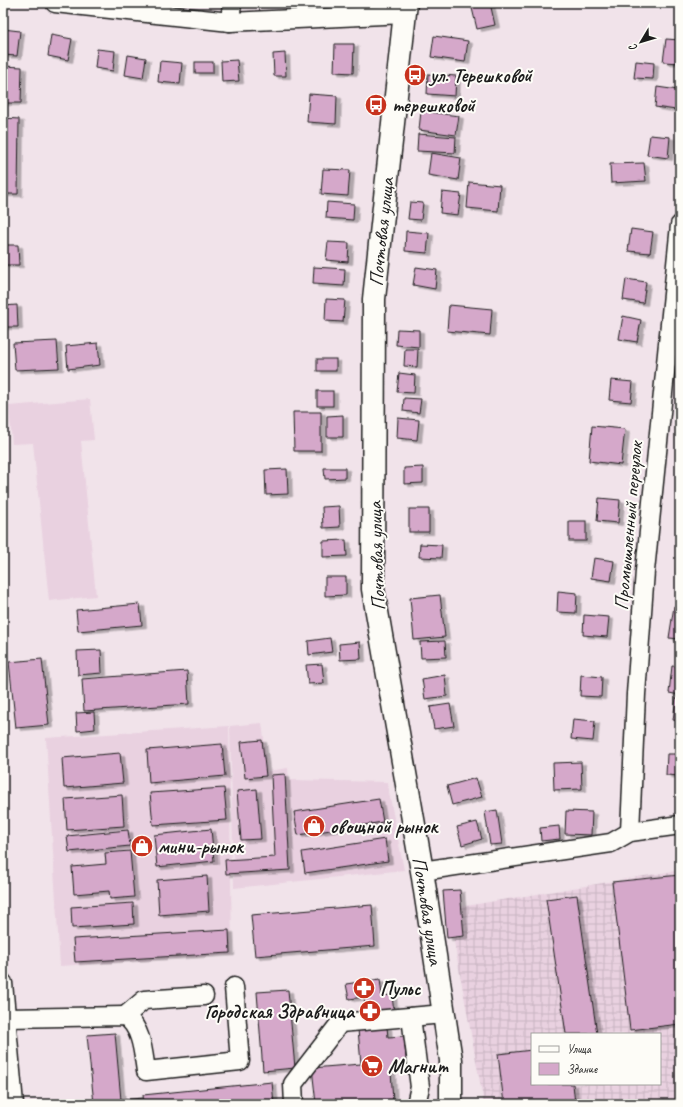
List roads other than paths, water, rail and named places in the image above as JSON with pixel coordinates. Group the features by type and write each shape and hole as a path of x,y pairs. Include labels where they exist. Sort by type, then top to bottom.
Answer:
{"main road":[{"name":"Почтовая улица","path":"406,9 374,298 373,588 422,870 451,1060 451,1104"}],"street":[{"path":"54,3 230,22 406,9"},
{"path":"230,22 232,3"},
{"name":"Промышленный переулок","path":"630,832 636,694 645,572 680,226"},
{"path":"422,870 611,844 630,832 680,825"},
{"path":"3,983 14,1104"},
{"path":"6,1018 125,1016 134,1022 141,1040 146,1071 240,1061 234,987"},
{"path":"125,1016 144,1000 204,996"},
{"path":"294,1104 292,1084 340,1023 444,1014"},
{"path":"411,1017 420,1087 416,1104"}],"place":[{"name":"ул. Терешковой","path":"415,75"},
{"name":"терешковой","path":"376,105"},
{"name":"овощной рынок","path":"314,826"},
{"name":"мини-рынок","path":"142,846"},
{"name":"Пульс","path":"364,988"},
{"name":"Городская Здравница","path":"370,1011"},
{"name":"Магнит","path":"372,1066"}]}
